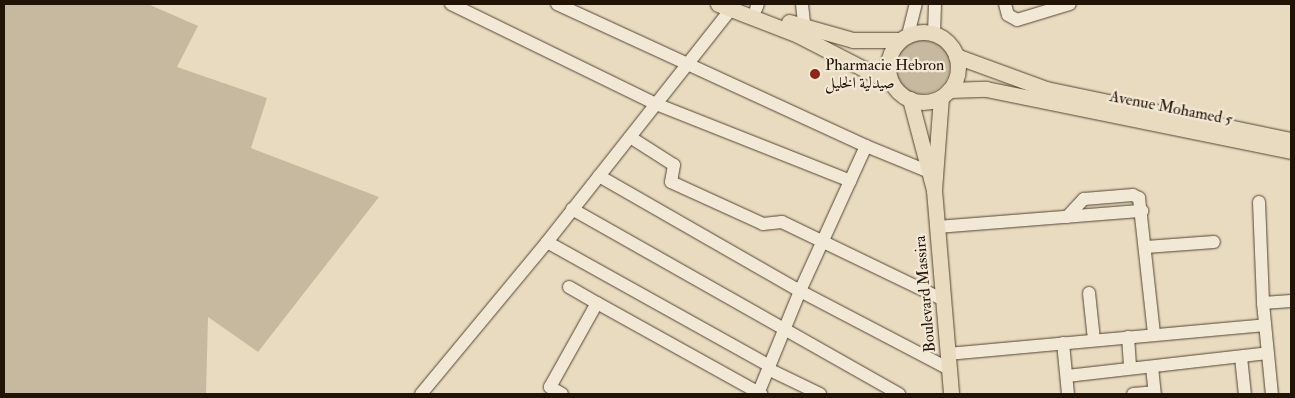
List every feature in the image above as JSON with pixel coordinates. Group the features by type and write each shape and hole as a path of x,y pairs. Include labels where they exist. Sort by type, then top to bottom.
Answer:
{"main road":[{"path":"740,6 805,33 891,83 910,99 920,102 945,94 986,89 1045,94"},
{"path":"740,6 805,33 853,40 904,38 921,31 934,33 952,46 956,56 957,74 945,94 933,171"},
{"path":"891,83 889,56 904,38"},
{"path":"956,56 1045,94"},
{"name":"Avenue Mohamed 5","path":"1045,94 1291,140"},
{"name":"Avenue Mohamed 5","path":"1045,94 1291,151"},
{"name":"Boulevard Massira","path":"910,99 933,171 951,394"}],"street":[{"path":"451,4 656,104 850,181"},
{"path":"557,4 687,66 866,146 933,171"},
{"path":"582,16 588,4"},
{"path":"802,4 805,33"},
{"path":"904,38 916,4"},
{"path":"934,33 935,4"},
{"path":"1005,4 1008,15 1017,20 1063,5"},
{"path":"420,394 547,242 687,66 740,6"},
{"path":"630,137 674,165 671,182 763,224 782,222 944,300"},
{"path":"569,287 759,394 800,291 866,146"},
{"path":"598,176 800,291 949,370"},
{"path":"1067,217 1078,202 1092,197 1133,194 1139,198 1146,246 1154,334"},
{"path":"1259,202 1263,303 1272,394"},
{"path":"572,209 899,394"},
{"path":"937,227 1142,211"},
{"path":"547,242 769,368 820,394"},
{"path":"1146,246 1214,242"},
{"path":"1089,293 1094,340"},
{"path":"1263,303 1291,301"},
{"path":"562,394 548,391 597,303"},
{"path":"948,354 1154,334 1265,326"},
{"path":"1128,337 1130,368"},
{"path":"1063,343 1068,394"},
{"path":"1067,376 1268,353"},
{"path":"1241,357 1245,394"},
{"path":"1133,394 1154,393 1152,367"}],"shaded area":[{"path":"4,4 148,4 198,26 177,67 267,98 251,148 379,197 258,352 208,317 206,394 4,394"},
{"path":"917,38 927,38 942,46 948,55 950,66 948,77 942,86 927,94 917,94 906,89 899,82 894,71 894,61 899,50 906,43"}],"place":[{"name":"Pharmacie Hebron صيدلية الخليل","path":"815,74"}]}
